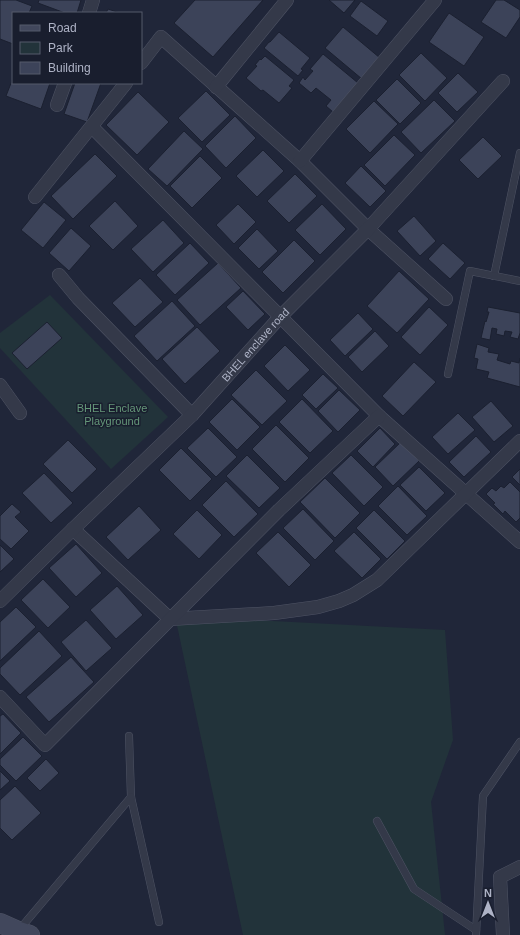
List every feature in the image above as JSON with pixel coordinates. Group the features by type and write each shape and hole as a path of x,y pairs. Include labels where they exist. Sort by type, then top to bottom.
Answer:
{"street":[{"path":"89,12 93,0"},
{"path":"216,87 287,0"},
{"path":"300,161 435,0"},
{"path":"142,62 161,37 300,161 368,229 446,299"},
{"name":"BHEL enclave road","path":"0,601 192,416 280,317 368,229 503,81"},
{"path":"58,105 65,84"},
{"path":"35,197 125,84"},
{"path":"92,127 379,416 520,542"},
{"path":"59,275 78,298 192,416"},
{"path":"0,385 20,413"},
{"path":"0,697 45,745 279,510 379,416"},
{"path":"73,529 170,619 274,613 318,607 353,595 377,580 520,441"},
{"path":"503,935 500,877 520,867"},
{"path":"0,923 24,933"}],"lane":[{"path":"494,276 520,153"},
{"path":"448,374 470,271 520,281"},
{"path":"129,736 131,797 159,922"},
{"path":"476,933 483,796 520,742"},
{"path":"24,933 131,797"},
{"path":"377,822 414,889 476,933"}],"green space":[{"name":"BHEL Enclave Playground","path":"50,295 168,417 111,469 0,348 0,333"},
{"path":"175,616 445,630 453,740 431,802 445,935 243,935"}],"building":[{"path":"0,0 16,0 32,6 29,12 12,12 12,44 0,39"},
{"path":"39,0 81,0 77,12 62,12 38,3"},
{"path":"195,0 263,0 213,57 174,23"},
{"path":"329,0 355,0 344,13"},
{"path":"496,0 504,0 520,10 520,17 506,38 481,22"},
{"path":"361,1 388,21 377,36 350,16"},
{"path":"108,9 117,12 106,12"},
{"path":"449,13 484,37 464,66 429,42"},
{"path":"343,27 380,58 362,79 325,48"},
{"path":"279,32 310,58 301,69 303,70 298,76 264,48"},
{"path":"421,53 447,78 425,101 399,75"},
{"path":"323,54 358,83 333,112 326,106 331,100 316,88 311,93 299,83 303,77 305,80 313,71 310,69"},
{"path":"265,56 294,80 289,86 292,88 279,103 263,90 261,91 246,78 257,66 255,65 260,59 261,60"},
{"path":"458,73 478,92 457,112 438,93"},
{"path":"397,79 421,103 400,124 376,100"},
{"path":"12,81 12,84 50,84 41,109 6,96"},
{"path":"75,84 101,84 87,122 64,114"},
{"path":"206,91 230,115 202,142 178,118"},
{"path":"138,92 169,122 137,155 106,125"},
{"path":"434,100 455,121 421,153 401,132"},
{"path":"374,101 398,124 370,153 346,129"},
{"path":"235,116 256,138 226,168 205,146"},
{"path":"184,131 203,149 167,186 148,169"},
{"path":"394,135 415,155 385,186 364,165"},
{"path":"483,137 502,156 478,179 459,160"},
{"path":"263,150 284,171 257,197 236,176"},
{"path":"95,154 117,176 73,219 51,196"},
{"path":"200,156 222,178 192,208 170,186"},
{"path":"361,166 386,191 370,207 345,183"},
{"path":"295,174 317,196 289,223 267,201"},
{"path":"115,201 138,226 113,250 89,226"},
{"path":"44,202 66,220 43,248 21,230"},
{"path":"238,204 256,222 234,244 216,225"},
{"path":"322,204 346,229 320,255 295,230"},
{"path":"414,216 436,241 420,256 397,231"},
{"path":"163,220 184,243 153,272 131,249"},
{"path":"71,228 91,246 69,271 49,253"},
{"path":"257,229 278,251 259,269 238,248"},
{"path":"294,240 315,261 283,293 262,272"},
{"path":"190,243 209,263 175,295 156,275"},
{"path":"443,243 465,263 450,279 428,259"},
{"path":"218,263 241,288 200,325 177,300"},
{"path":"399,271 429,299 397,333 367,306"},
{"path":"140,278 163,302 135,327 112,303"},
{"path":"243,291 265,314 248,330 226,307"},
{"path":"172,301 195,326 157,361 134,336"},
{"path":"429,307 448,325 420,355 401,337"},
{"path":"488,307 520,313 520,333 518,339 510,337 512,332 505,331 504,336 496,334 497,329 492,328 490,340 481,338 489,312 487,312"},
{"path":"358,313 373,329 345,356 330,340"},
{"path":"47,322 62,338 27,369 12,353"},
{"path":"197,327 220,351 185,384 162,359"},
{"path":"375,331 389,346 362,372 348,357"},
{"path":"477,344 489,348 488,352 499,354 497,360 510,364 511,361 519,363 520,358 520,387 487,378 489,372 476,369 478,359 474,358"},
{"path":"285,345 310,370 288,391 264,366"},
{"path":"414,362 436,382 403,416 382,396"},
{"path":"256,370 287,401 262,425 231,395"},
{"path":"323,374 338,388 316,409 302,395"},
{"path":"339,390 360,410 338,432 318,411"},
{"path":"232,399 260,427 237,450 209,422"},
{"path":"302,399 333,431 310,453 279,422"},
{"path":"491,401 513,426 494,442 472,417"},
{"path":"458,413 475,430 448,454 432,437"},
{"path":"276,425 309,458 285,482 252,449"},
{"path":"208,428 237,457 216,477 187,448"},
{"path":"380,428 395,444 373,467 357,451"},
{"path":"476,436 491,452 464,477 449,462"},
{"path":"68,440 97,469 72,493 43,464"},
{"path":"401,442 419,461 393,486 375,467"},
{"path":"181,448 212,479 190,501 159,470"},
{"path":"247,455 280,488 259,508 226,476"},
{"path":"351,455 383,487 364,506 332,473"},
{"path":"419,467 445,493 426,511 400,485"},
{"path":"520,469 520,485 512,477"},
{"path":"44,473 73,503 51,523 22,493"},
{"path":"325,478 360,513 335,538 300,502"},
{"path":"226,481 258,514 234,537 202,505"},
{"path":"510,482 520,492 520,518 516,522 505,511 503,514 486,494 492,488 496,491 501,486 504,488"},
{"path":"398,486 427,516 407,535 378,506"},
{"path":"12,504 21,512 15,517 29,531 11,549 0,539 0,516"},
{"path":"139,506 161,530 128,560 106,537"},
{"path":"303,509 334,541 315,560 283,528"},
{"path":"197,510 222,535 199,559 173,534"},
{"path":"374,510 405,541 387,559 356,528"},
{"path":"278,532 311,565 289,587 256,553"},
{"path":"354,532 381,559 362,578 334,551"},
{"path":"76,544 102,573 76,597 49,568"},
{"path":"0,545 14,559 0,572"},
{"path":"43,579 70,607 48,628 21,600"},
{"path":"117,586 143,615 116,639 90,610"},
{"path":"16,607 36,627 0,661 0,622"},
{"path":"86,620 112,648 86,671 61,642"},
{"path":"39,631 62,656 20,695 0,674 0,668"},
{"path":"71,657 94,682 49,722 26,697"},
{"path":"3,714 21,733 0,754 0,716"},
{"path":"23,737 42,756 16,781 0,765 0,759"},
{"path":"46,759 59,773 40,791 27,778"},
{"path":"0,771 10,781 0,790"},
{"path":"15,786 41,813 12,840 0,828 0,800"}]}
